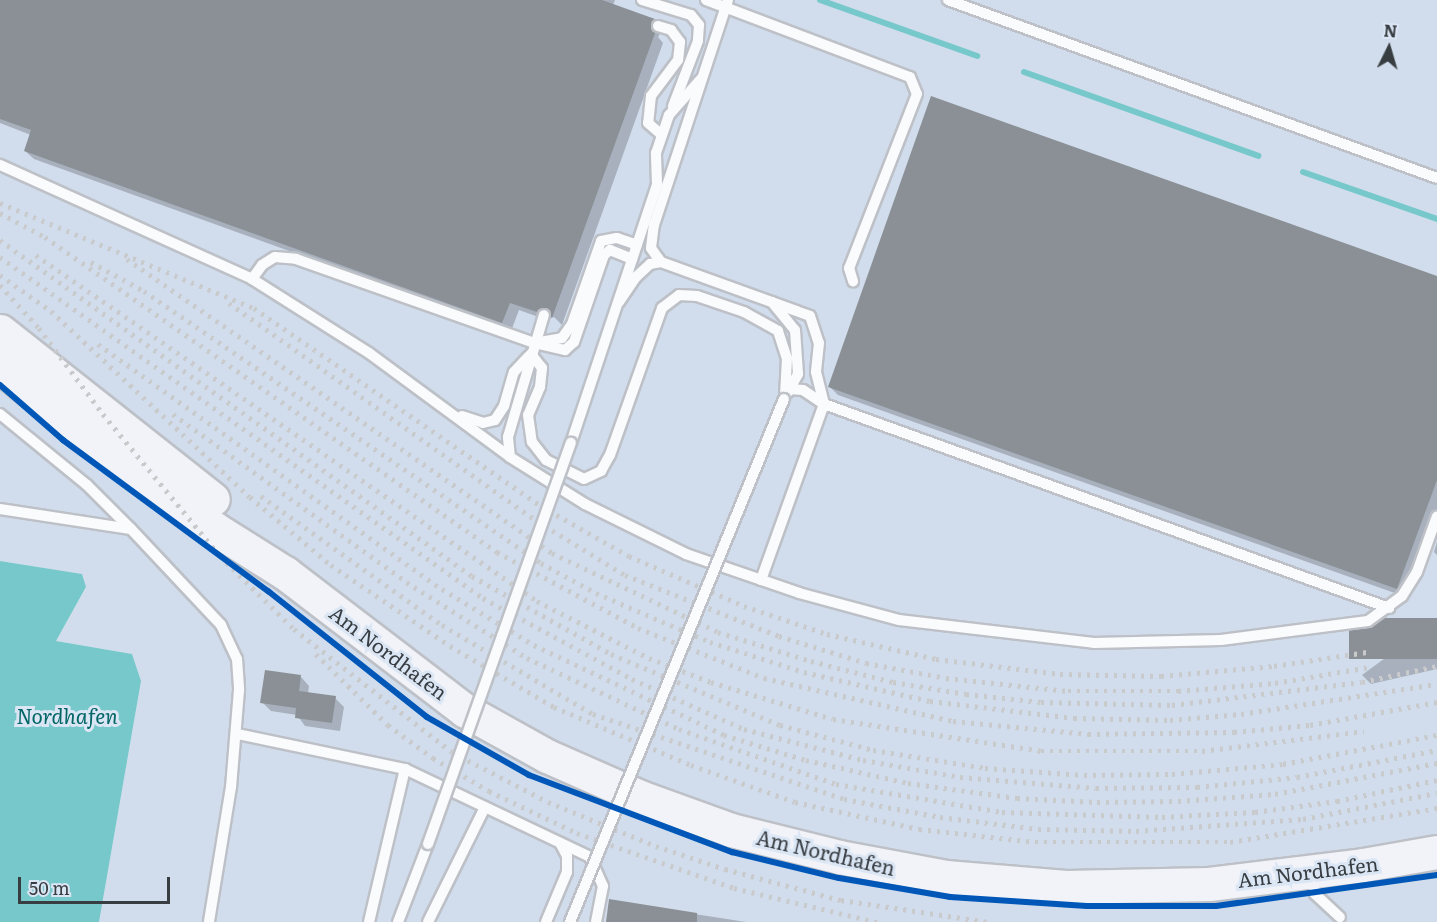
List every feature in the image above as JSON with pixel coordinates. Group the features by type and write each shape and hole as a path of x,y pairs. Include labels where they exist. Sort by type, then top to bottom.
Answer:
{"main road":[{"name":"Am Nordhafen","path":"0,331 230,513 285,573"},
{"name":"Am Nordhafen","path":"0,366 118,459 215,529 285,573 464,710 558,761 640,797 731,830 839,857 946,877 1066,887 1209,884 1313,872 1437,852"}],"lane":[{"path":"398,922 428,844 609,333 657,184 656,153 699,40 699,25 691,15 642,0"},
{"path":"706,0 727,4 910,77 917,94 849,268 854,281"},
{"path":"948,0 1437,178"},
{"path":"661,262 651,248 654,225 700,80 727,4"},
{"path":"658,26 671,30 680,42 678,60 651,96 648,123 662,135"},
{"path":"669,115 700,80"},
{"path":"0,165 252,279 369,353 510,457 585,504 686,554 761,580 898,620 1094,643 1277,635 1368,621 1389,608 1417,572 1437,516"},
{"path":"452,412 483,423 495,420 504,406 514,372 533,348 562,338 572,324 602,241 617,238 637,246"},
{"path":"252,279 262,265 275,257 296,259 533,348 565,350 574,342 604,255 610,250 632,259"},
{"path":"619,302 636,277 650,264 661,262 810,316 819,343 816,372 824,404 761,580"},
{"path":"533,348 542,369 540,387 528,415 532,442 546,460 584,479 601,471 610,455 662,308 679,295 697,296 744,312 778,331 788,358 784,399"},
{"path":"570,922 784,399 798,374 795,330 772,302"},
{"path":"510,457 508,437 544,315"},
{"path":"789,389 803,390 824,404 1389,608"},
{"path":"0,414 87,485 131,529 221,625 237,659 237,734 209,922"},
{"path":"0,509 131,529"},
{"path":"237,734 405,769 590,857 603,886 596,922"},
{"path":"369,922 405,769"},
{"path":"428,922 485,807"},
{"path":"546,922 567,872 567,856 560,843"},
{"path":"1313,872 1315,894 1340,917"}],"shaded area":[{"path":"0,0 1437,0 1437,922 99,922 141,681 132,654 56,641 86,588 82,574 0,561"}],"water":[{"name":"Nordhafen","path":"0,561 82,574 86,587 56,641 132,654 141,681 99,922 0,922"}],"building":[{"path":"0,0 602,0 655,19 651,27 655,33 552,318 547,308 537,312 510,303 502,323 24,151 31,130 0,119"},
{"path":"931,96 1437,276 1437,480 1397,589 828,387"},
{"path":"1349,618 1437,618 1437,659 1349,659"},
{"path":"265,670 301,675 299,691 336,696 332,723 295,718 296,708 260,703"},
{"path":"609,899 697,913 697,922 606,922"}],"waterway":[{"path":"820,0 977,56"},
{"path":"1024,72 1258,156"},
{"path":"1303,172 1437,219"}],"railway":[{"path":"0,203 254,308 541,506 629,556 744,606 827,634 936,659 1060,674 1161,676 1274,666 1367,652"},
{"path":"0,213 45,237 497,552 638,628 764,678 953,721 1088,734 1234,732 1310,725 1437,702"},
{"path":"0,240 472,576 611,654 780,725 873,750 985,768 1084,775 1172,774 1283,764 1437,735"},
{"path":"36,255 537,601 649,658 711,682 833,719 1041,751 1202,751 1364,731"},
{"path":"0,257 483,598 632,679 744,729 863,760 960,777 1096,788 1197,787 1297,777 1437,750"},
{"path":"127,259 552,553 718,632 811,661 893,682 966,694 1041,702 1172,705 1362,682 1437,666"},
{"path":"91,262 144,291 541,563 596,593 710,642 804,672 930,701 1074,718 1170,720 1241,714 1437,684"},
{"path":"0,275 51,311 250,497 331,565 450,646 554,707 691,765 795,802 919,829 1035,842 1230,842 1437,808"},
{"path":"0,285 39,328 103,414 220,556 294,629 452,752 548,802 656,846 725,869 841,900 988,922"},
{"path":"229,303 537,521 625,575 779,636 866,663 946,678 1068,691 1178,691 1275,683 1370,667"},
{"path":"98,344 442,589 534,645 724,735 806,760 908,783 1017,798 1097,802 1178,801 1275,794 1437,763"},
{"path":"173,414 414,587 527,658 679,729 836,784 1002,812 1162,817 1255,812 1337,801 1437,780"},
{"path":"261,496 442,625 593,714 844,799 940,817 1038,829 1136,831 1303,819 1437,793"},
{"path":"316,654 388,725 433,758 489,791 577,833 734,888 877,922"}],"cycle path":[{"path":"0,385 63,440 268,591 427,717 529,775 732,852 839,878 950,897 1087,906 1216,906 1437,875"}]}
